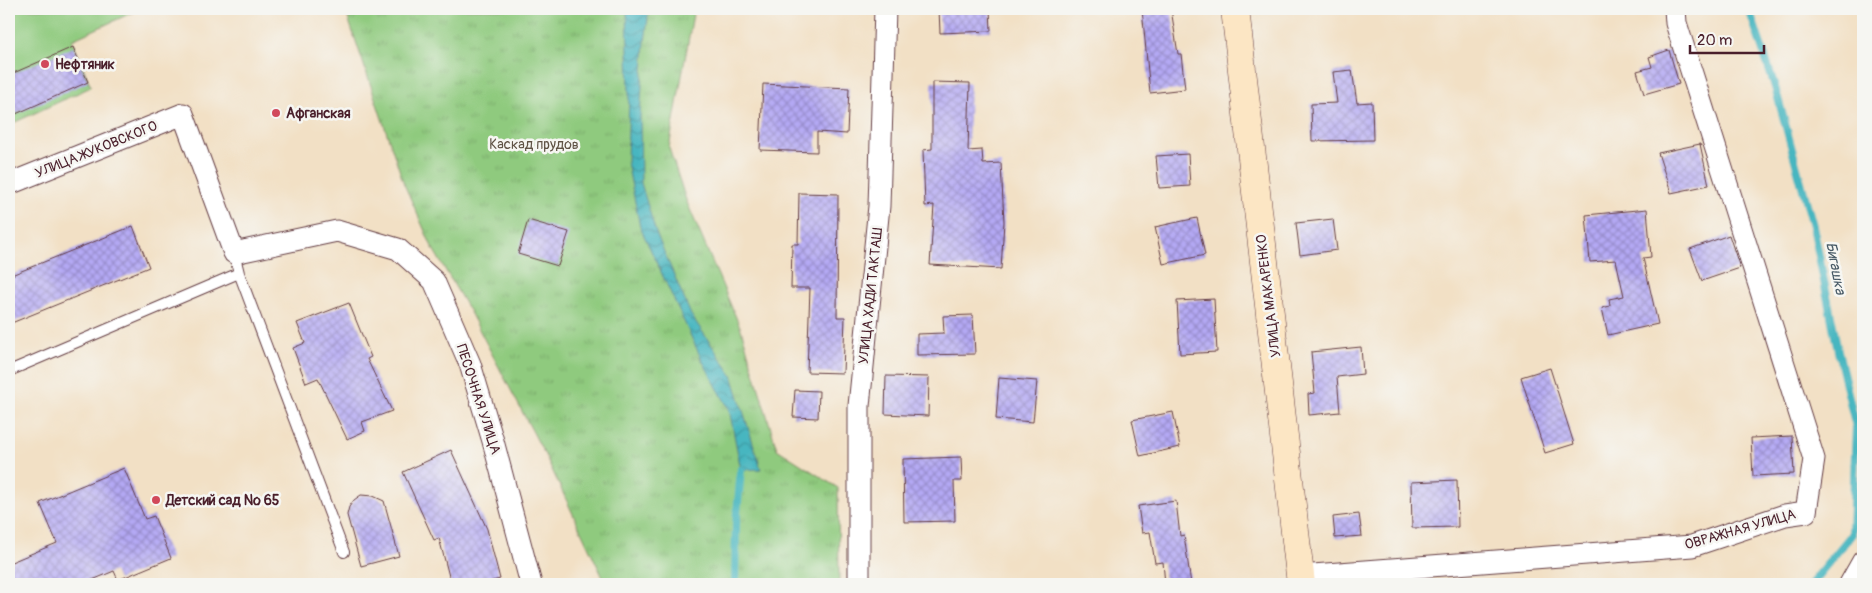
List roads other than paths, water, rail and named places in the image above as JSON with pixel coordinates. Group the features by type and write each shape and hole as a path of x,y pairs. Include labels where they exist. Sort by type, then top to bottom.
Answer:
{"street":[{"name":"УЛИЦА ХАДИ ТАКТАШ","path":"859,584 859,406 879,206 885,9"},
{"name":"УЛИЦА МАКАРЕНКО","path":"1236,9 1300,580"},
{"name":"ОВРАЖНАЯ УЛИЦА","path":"1300,580 1692,546 1785,515 1806,512 1814,459 1676,22 1675,9"},
{"name":"УЛИЦА ЖУКОВСКОГО","path":"9,184 183,114 236,263"},
{"name":"ПЕСОЧНАЯ УЛИЦА","path":"236,263 337,231 398,248 434,282 470,364 493,441 531,584"},
{"path":"1850,584 1863,561"}],"lane":[{"path":"9,371 236,263 344,552"}],"water":[{"path":"627,9 649,9 640,115 641,183 656,233 691,315 732,375 761,469 741,470 729,409 702,360 640,227 627,162 629,95"}],"waterway":[{"name":"Бигашка","path":"1749,9 1775,87 1813,226 1838,351 1856,427 1852,534 1811,584"},
{"path":"735,584 736,524 741,470"}],"place":[{"name":"Нефтяник","path":"45,64"},
{"name":"Афганская","path":"276,113"},
{"name":"Детский сад № 65","path":"156,500"}],"park label":[{"name":"Каскад прудов","path":"534,144"}]}
